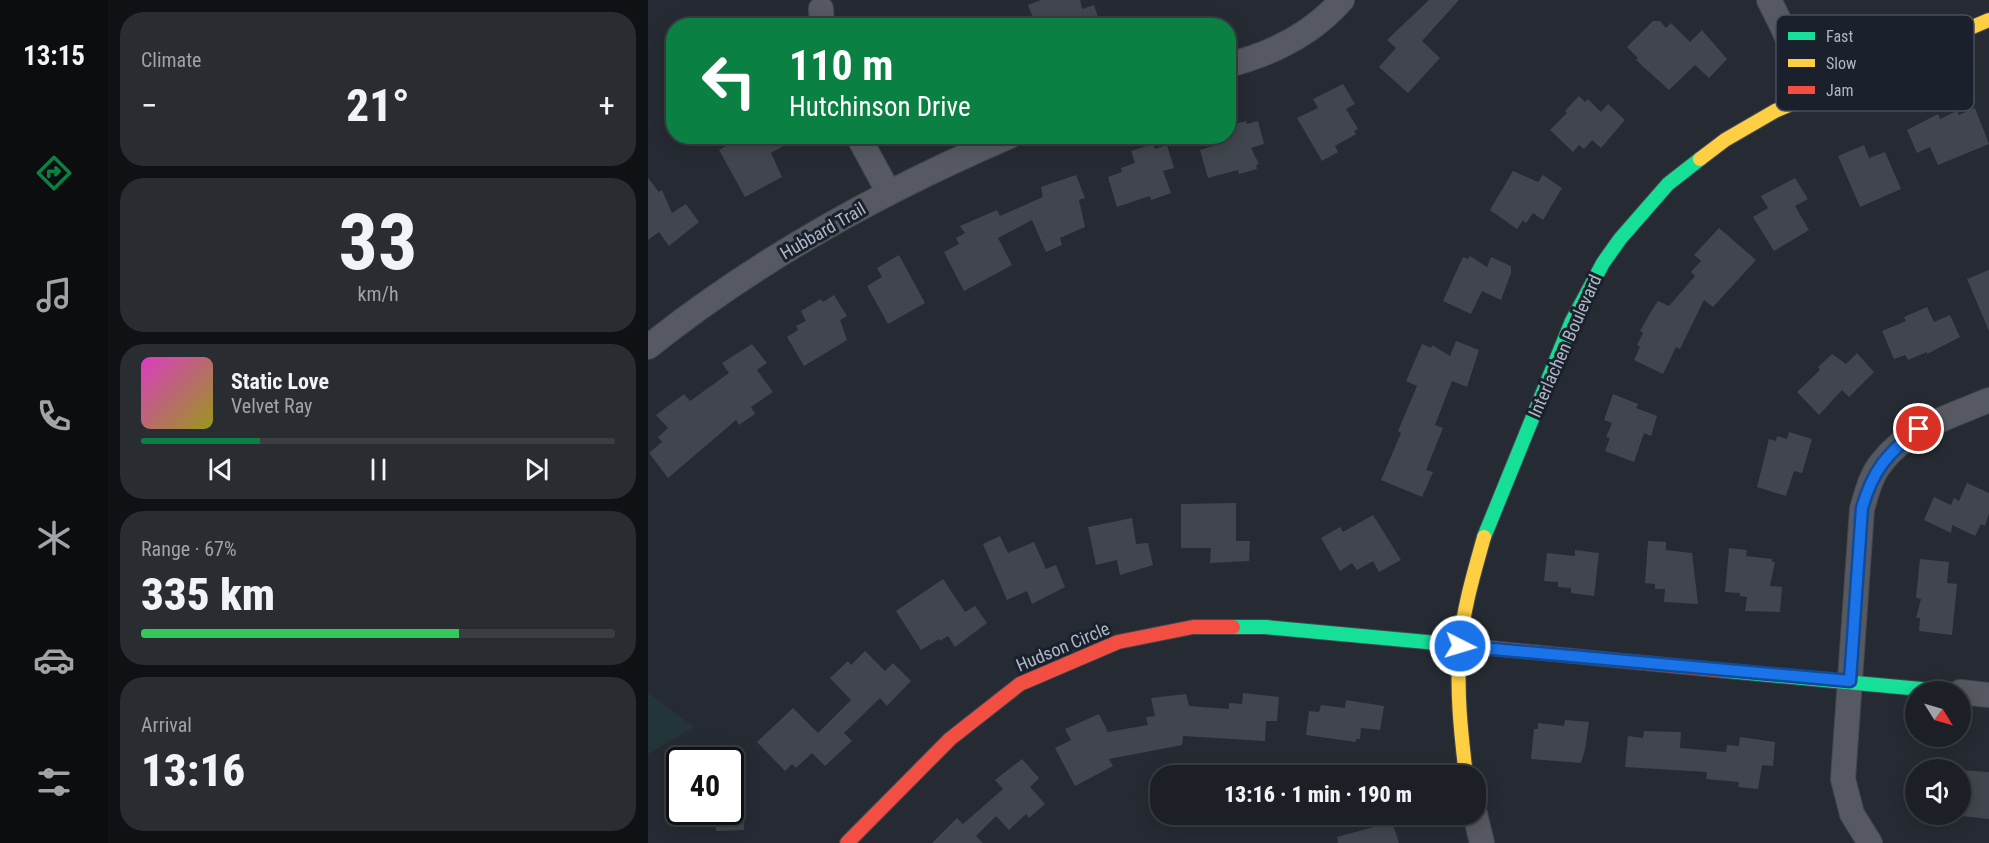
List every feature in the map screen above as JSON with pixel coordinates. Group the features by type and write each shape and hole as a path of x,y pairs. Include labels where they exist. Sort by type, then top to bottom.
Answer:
{"street":[{"path":"1236,63 1271,52 1303,34 1342,0"},
{"path":"1769,0 1776,15"},
{"name":"Interlachen Boulevard","path":"1974,26 1989,20"},
{"name":"Interlachen Boulevard","path":"1465,765 1459,711 1460,646 1469,591 1485,534 1572,321 1603,263 1620,239 1668,184 1750,125 1776,111"},
{"path":"862,144 889,193"},
{"name":"Hubbard Trail","path":"648,347 731,286 788,250 889,193 992,144"},
{"path":"1870,843 1852,814 1843,779 1862,508 1869,484 1881,462 1899,444 1919,429 1989,400"},
{"name":"Hudson Circle","path":"847,843 950,739 1020,684 1118,642 1193,627 1265,627 1905,687"},
{"path":"1971,693 1989,695"},
{"path":"1477,825 1482,843"}],"shaded area":[{"path":"648,693 694,727 648,754"}],"building":[{"path":"1041,0 1080,0 1082,9 1094,5 1098,18 1033,18 1028,5"},
{"path":"1429,0 1459,0 1422,41 1440,58 1408,93 1379,67 1396,48 1387,40"},
{"path":"1653,21 1660,21 1666,28 1671,23 1690,42 1702,30 1727,59 1709,78 1695,65 1669,90 1636,60 1638,58 1627,47"},
{"path":"1343,84 1355,104 1346,109 1358,129 1354,131 1356,134 1335,146 1338,152 1322,161 1297,118 1318,108 1313,99"},
{"path":"1579,96 1585,102 1588,99 1601,112 1608,104 1625,120 1601,148 1592,140 1584,149 1579,145 1573,152 1550,130 1567,113 1565,111"},
{"path":"1974,108 1989,144 1938,165 1930,147 1917,153 1907,130 1938,114 1940,119 1957,111 1959,115 1974,111"},
{"path":"1258,121 1264,144 1251,148 1259,164 1256,165 1257,169 1239,174 1238,170 1208,178 1200,150 1213,146 1212,144 1236,144 1236,124"},
{"path":"729,144 787,144 771,153 782,177 745,197 719,150"},
{"path":"1153,144 1155,149 1167,145 1174,168 1163,171 1171,193 1151,200 1150,196 1117,207 1108,177 1122,172 1121,168 1135,163 1131,151"},
{"path":"1864,145 1869,158 1885,152 1901,189 1860,207 1838,156"},
{"path":"1513,171 1538,182 1543,175 1562,188 1543,220 1533,213 1526,223 1523,220 1517,229 1490,210"},
{"path":"1076,175 1085,198 1079,200 1085,227 1060,238 1062,245 1046,252 1032,220 998,238 1012,265 964,291 944,252 959,244 956,238 965,233 960,226 997,210 1000,216 1043,197 1041,187"},
{"path":"648,178 659,192 662,190 672,213 686,204 699,222 669,246 659,232 648,240"},
{"path":"1795,178 1808,199 1795,206 1809,230 1774,251 1753,217 1768,208 1761,196"},
{"path":"1719,228 1756,260 1713,307 1704,300 1680,349 1676,347 1663,374 1634,360 1640,347 1637,345 1643,333 1640,331 1652,310 1658,301 1669,306 1695,276 1691,272 1701,261 1694,255"},
{"path":"899,255 925,303 888,324 867,286 882,277 877,268"},
{"path":"1470,256 1487,267 1491,257 1511,266 1511,273 1501,300 1482,291 1471,314 1443,301 1463,257 1468,259"},
{"path":"1989,270 1989,331 1967,279"},
{"path":"834,295 847,316 840,320 847,340 804,366 787,337 798,330 796,326 806,321 801,311 821,299 823,302"},
{"path":"1927,307 1934,322 1950,315 1960,337 1927,354 1927,352 1908,360 1905,355 1894,359 1882,331 1906,321 1904,317"},
{"path":"1456,341 1479,350 1467,387 1452,381 1435,425 1443,428 1426,470 1433,472 1422,497 1381,480 1401,433 1398,431 1417,386 1406,381 1422,344 1431,348 1432,345 1450,356"},
{"path":"752,344 767,363 757,370 773,392 751,407 755,414 739,425 736,420 668,478 649,453 662,442 658,437 668,428 656,415 684,394 690,401 729,373 722,363"},
{"path":"1857,353 1874,372 1849,397 1842,390 1819,415 1797,392 1820,370 1818,367 1832,354 1846,364"},
{"path":"1613,394 1638,404 1636,408 1657,416 1651,436 1644,433 1634,462 1605,451 1610,438 1606,437 1612,423 1604,420"},
{"path":"1789,432 1812,439 1802,473 1794,471 1786,496 1757,487 1769,439 1776,441 1777,436 1787,439"},
{"path":"1967,483 1989,493 1989,513 1985,526 1981,524 1975,536 1952,525 1951,533 1924,520 1934,497 1951,505 1954,498 1959,501"},
{"path":"1236,503 1236,541 1250,541 1249,561 1210,563 1211,548 1181,548 1181,504"},
{"path":"1373,515 1401,560 1379,572 1373,561 1357,570 1352,563 1340,571 1321,538 1340,527 1343,532"},
{"path":"1132,518 1136,544 1148,543 1153,565 1120,575 1117,560 1096,565 1088,527"},
{"path":"1000,536 1008,553 1034,542 1046,569 1056,565 1065,587 1032,604 1027,591 1007,600 983,544"},
{"path":"1648,541 1666,542 1666,550 1692,553 1698,604 1664,602 1665,589 1655,589 1655,584 1645,583"},
{"path":"1729,548 1747,550 1746,556 1772,559 1772,562 1775,562 1770,586 1782,587 1780,612 1745,611 1747,597 1740,596 1740,593 1725,592"},
{"path":"1575,550 1599,553 1594,596 1571,593 1571,588 1558,587 1558,582 1544,581 1547,553 1575,556"},
{"path":"1920,559 1949,562 1947,583 1957,584 1952,635 1919,631 1920,618 1916,618 1921,599 1916,598"},
{"path":"943,579 965,612 975,606 987,623 955,647 948,636 921,650 896,611"},
{"path":"865,651 885,671 893,663 911,681 887,706 880,698 844,733 852,741 825,766 812,753 796,768 792,764 785,771 757,742 793,708 818,733 851,700 830,678 848,661 851,665"},
{"path":"1243,693 1279,697 1277,721 1266,721 1265,741 1183,736 1182,745 1109,759 1113,766 1075,786 1055,748 1071,740 1065,729 1099,714 1108,732 1148,725 1146,717 1155,716 1151,698 1186,694 1189,706 1229,709 1229,703 1242,704"},
{"path":"1346,700 1384,706 1380,730 1361,728 1360,739 1356,739 1356,742 1306,735 1309,711 1319,712 1321,705 1345,708"},
{"path":"1565,720 1589,722 1581,763 1531,759 1534,729 1538,729 1538,723 1564,726"},
{"path":"1644,731 1681,732 1680,748 1726,752 1727,745 1739,746 1740,737 1775,742 1773,766 1762,765 1758,789 1738,787 1739,782 1706,779 1707,772 1625,767 1628,736 1643,738"},
{"path":"1022,759 1039,778 1030,787 1045,804 1029,818 1026,814 1009,830 996,816 976,836 983,843 932,843 957,818 963,824 1003,789 995,780"},
{"path":"1971,771 1989,772 1989,819 1971,817"},
{"path":"715,825 744,825 744,830 716,831"},
{"path":"1381,825 1393,825 1399,843 1338,843 1337,837"}],"traffic: fast":[{"path":"1484,537 1572,321 1603,263 1620,239 1668,184 1700,159"},
{"path":"1233,627 1265,627 1459,645"},
{"path":"1727,671 1905,688"}],"traffic: slow":[{"path":"1974,26 1989,20"},
{"path":"1700,159 1725,140 1776,111"},
{"path":"1465,765 1459,695 1461,632 1484,537"}],"traffic: jam":[{"path":"847,843 950,739 1020,684 1118,642 1193,627 1233,627"},
{"path":"1459,645 1727,671"}],"route":[{"path":"1460,646 1850,681 1862,508 1869,484 1881,462 1919,429"}]}
